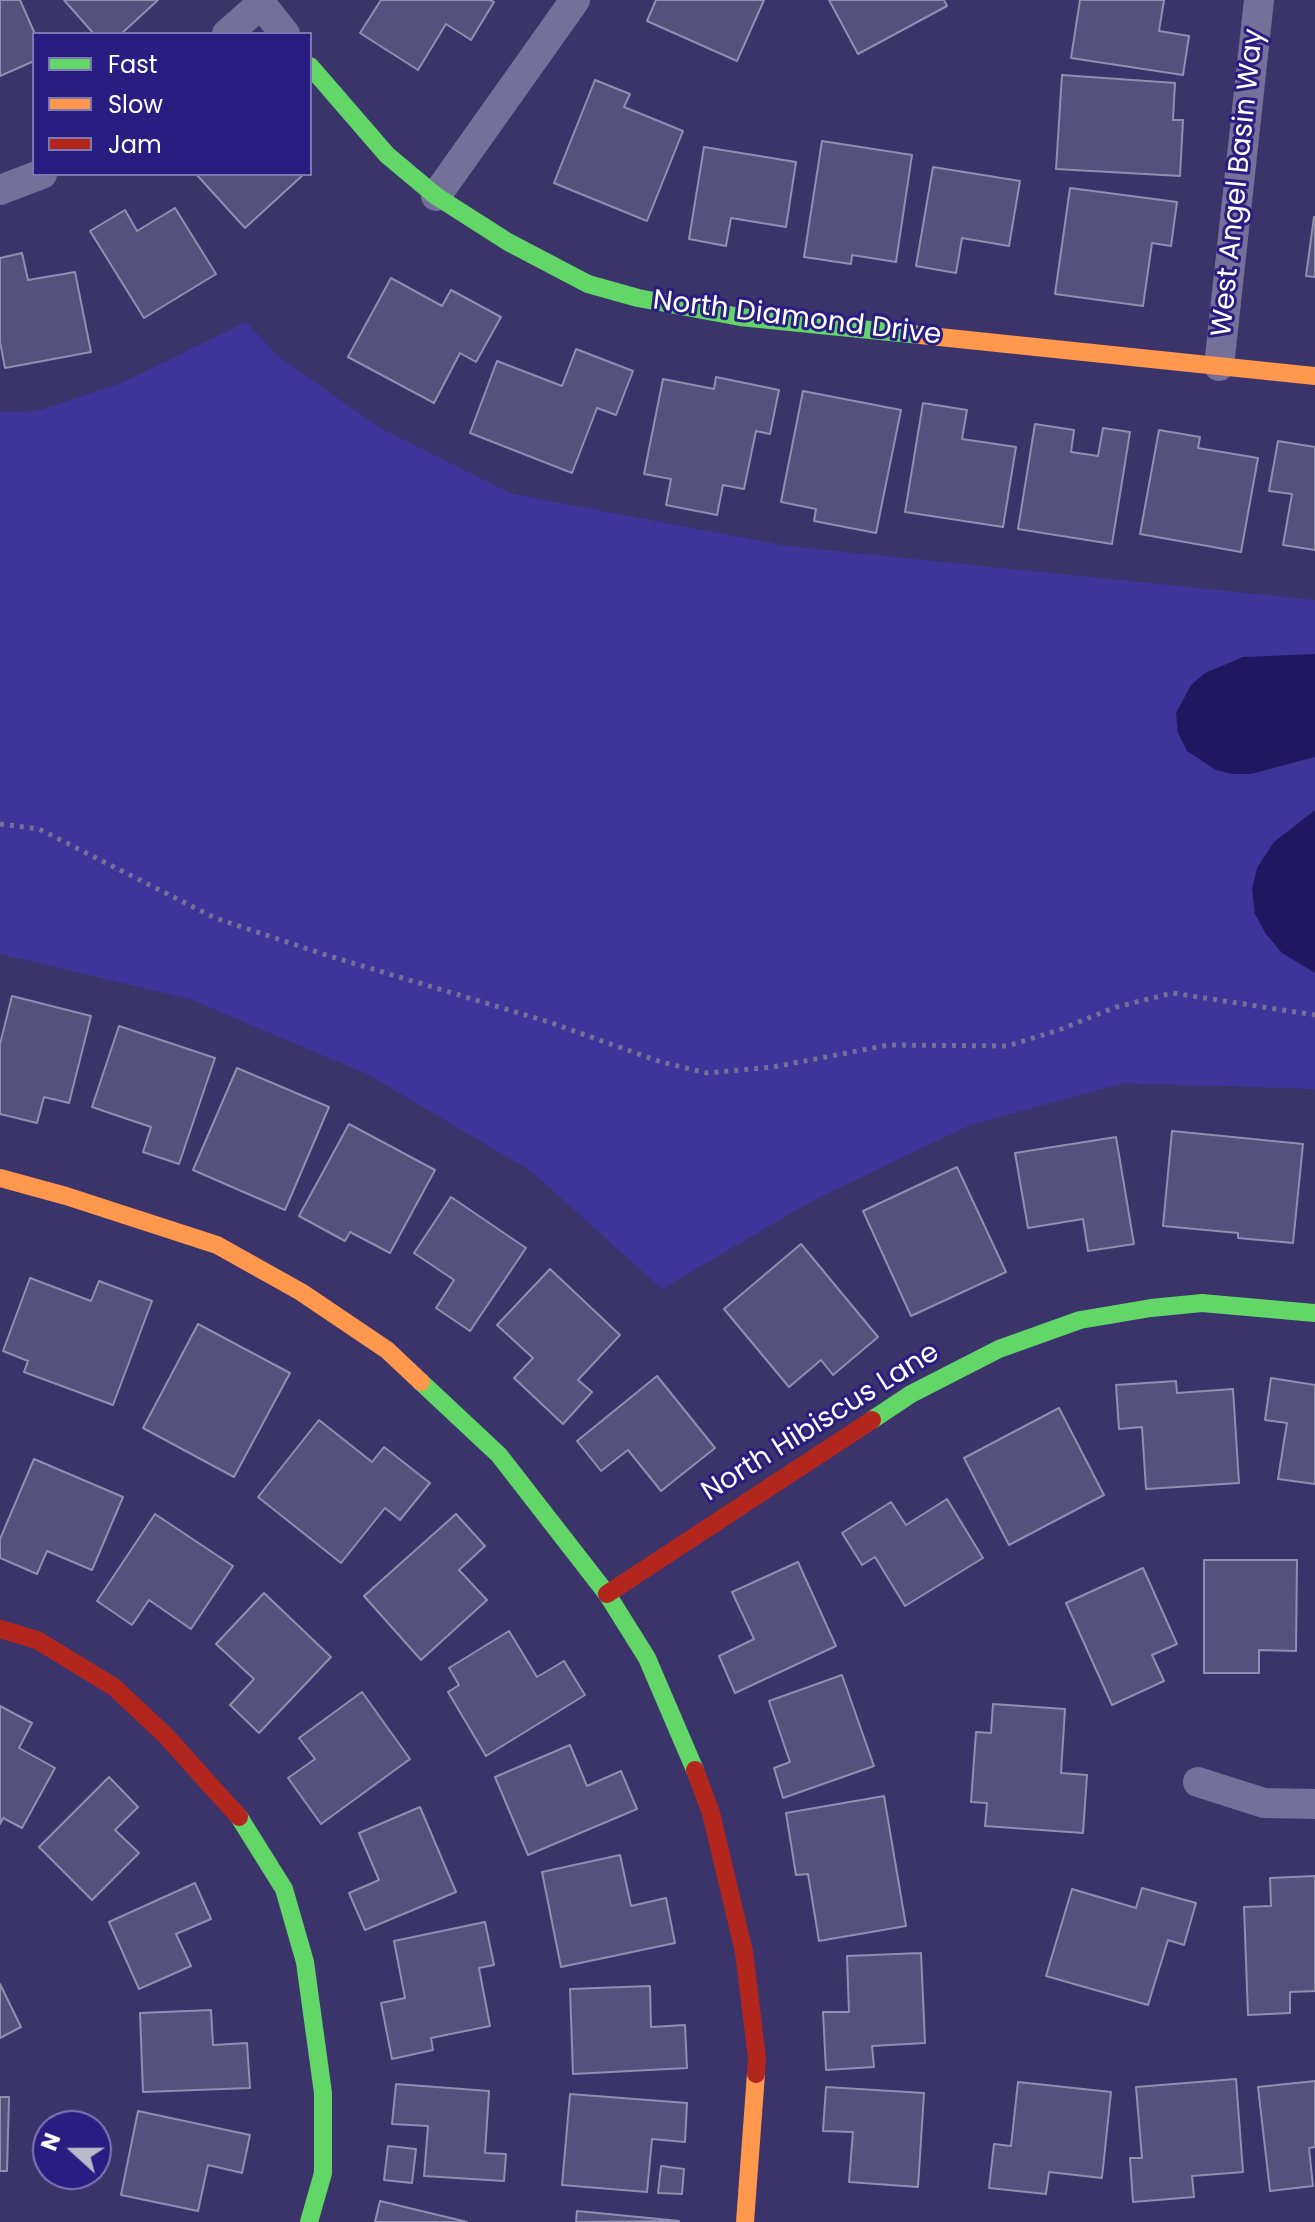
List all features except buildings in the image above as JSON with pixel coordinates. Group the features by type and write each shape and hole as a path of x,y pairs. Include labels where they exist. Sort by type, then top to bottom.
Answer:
{"street":[{"path":"436,196 575,0"},
{"name":"West Angel Basin Way","path":"1219,366 1259,0"},
{"path":"229,32 259,2 283,32"},
{"name":"North Diamond Drive","path":"312,68 387,155 436,196 508,242 588,284 638,298 740,317 1315,376"},
{"path":"0,190 37,176"},
{"path":"0,1178 217,1245 301,1292 387,1350 499,1455 607,1594 647,1658 684,1740 711,1813 744,1952 757,2058 745,2222"},
{"name":"North Hibiscus Lane","path":"607,1594 911,1394 999,1349 1080,1320 1151,1308 1202,1303 1315,1313"},
{"path":"0,1629 37,1640 114,1687 166,1736 244,1823 284,1889 305,1962 323,2093 323,2173 309,2222"},
{"path":"1198,1782 1264,1803 1315,1804"}],"path":[{"path":"0,824 39,829 215,918 549,1022 661,1062 707,1073 773,1067 889,1045 1007,1046 1059,1030 1116,1007 1173,993 1315,1015"}],"shaded area":[{"path":"246,322 279,357 380,428 512,494 787,546 1315,600 1315,1089 1124,1083 970,1125 812,1201 662,1289 531,1171 367,1074 190,999 0,954 0,412 38,411 124,382"},
{"path":"1315,654 1315,757 1251,774 1233,774 1216,770 1187,751 1178,733 1176,713 1191,685 1205,673 1243,657"},
{"path":"1315,810 1315,973 1282,953 1266,934 1255,914 1252,889 1257,868 1274,842"}],"traffic: fast":[{"path":"312,68 387,155 436,196 508,242 588,284 638,298 740,317 920,335"},
{"path":"872,1420 911,1394 999,1349 1080,1320 1202,1303 1315,1313"},
{"path":"421,1382 499,1455 607,1594 647,1658 695,1770"},
{"path":"239,1817 284,1889 305,1962 323,2093 323,2173 309,2222"}],"traffic: slow":[{"path":"920,335 1315,376"},
{"path":"0,1178 217,1245 301,1292 387,1350 421,1382"},
{"path":"745,2222 756,2074"}],"traffic: jam":[{"path":"607,1594 872,1420"},
{"path":"0,1629 37,1640 114,1687 166,1736 239,1817"},
{"path":"695,1770 711,1813 744,1952 757,2058 756,2074"}]}
